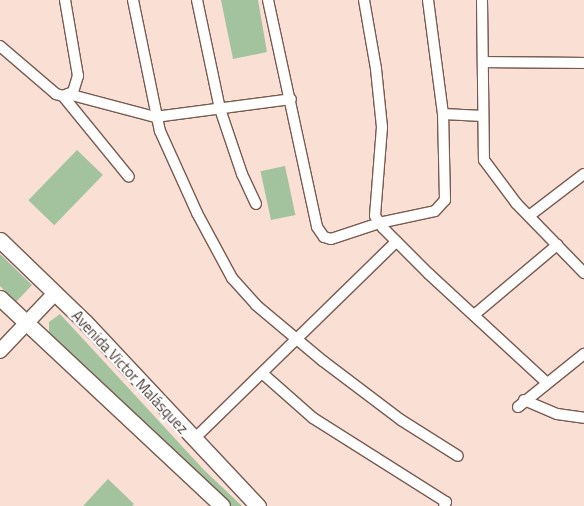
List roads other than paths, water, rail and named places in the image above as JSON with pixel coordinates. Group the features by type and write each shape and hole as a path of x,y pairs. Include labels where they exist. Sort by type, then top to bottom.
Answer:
{"main road":[{"name":"Avenida Victor Malásquez","path":"0,240 84,322 193,440 258,506"},
{"name":"Avenida Victor Malásquez","path":"0,298 222,506"}],"street":[{"path":"65,0 78,76 76,88 65,95"},
{"path":"133,0 155,117 176,171 232,278 256,305 296,339 401,420 458,456"},
{"path":"197,0 220,109 256,204"},
{"path":"268,0 316,221 322,234 331,239 342,237 379,223 429,213 443,205 446,180 443,114 428,0"},
{"path":"364,0 380,96 381,145 374,208 379,223 396,242 546,382"},
{"path":"482,0 484,160 528,216 584,273"},
{"path":"0,46 65,95 129,177"},
{"path":"483,62 584,62"},
{"path":"65,95 155,117 291,99"},
{"path":"443,114 483,116"},
{"path":"528,216 584,174"},
{"path":"193,440 396,242"},
{"path":"474,316 557,245"},
{"path":"0,352 54,294"},
{"path":"584,354 521,403 557,414 584,418"},
{"path":"262,374 313,418 446,502 444,506"}]}
